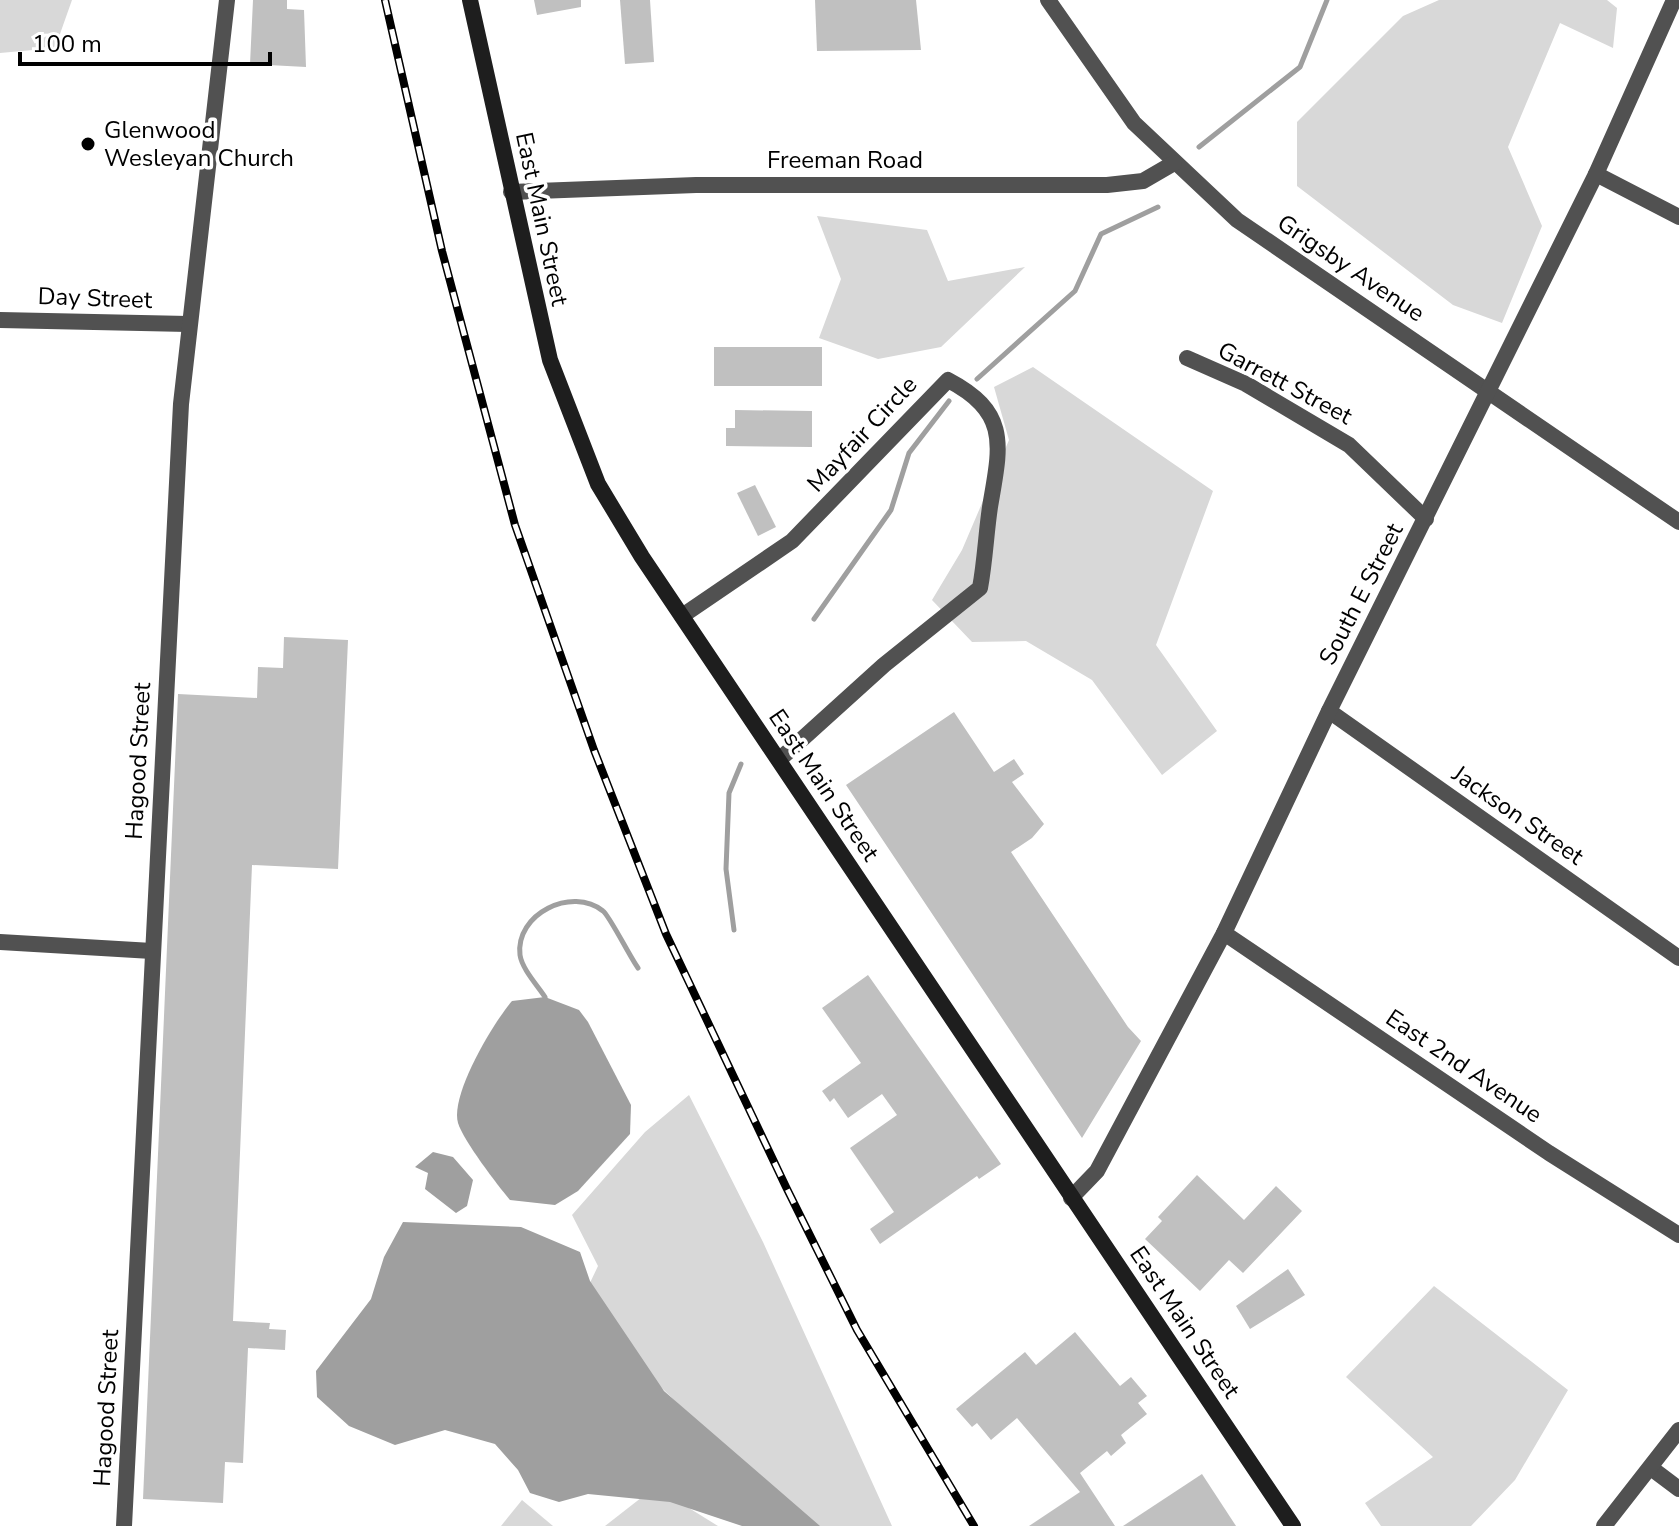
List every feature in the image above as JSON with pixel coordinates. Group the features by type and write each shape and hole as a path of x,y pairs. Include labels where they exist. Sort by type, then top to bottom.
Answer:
{"main road":[{"name":"East Main Street","path":"470,0 550,360 605,497 1293,1526"}],"street":[{"name":"Hagood Street","path":"124,1526 181,404 227,0"},
{"name":"Grigsby Avenue","path":"1048,0 1104,83 1174,163 1237,220 1679,522"},
{"name":"South E Street","path":"1071,1198 1097,1171 1224,933 1329,711 1596,174 1674,0"},
{"name":"Freeman Road","path":"511,192 756,184 1107,185 1143,181 1174,163"},
{"path":"1596,174 1679,217"},
{"name":"Day Street","path":"0,320 188,324"},
{"name":"Garrett Street","path":"1187,358 1246,384 1349,445 1426,519"},
{"name":"Mayfair Circle","path":"682,616 792,541 948,380 971,392 989,412 997,434 999,471 980,588 884,665 779,760"},
{"name":"Jackson Street","path":"1329,711 1679,958"},
{"name":"East 2nd Avenue","path":"1224,933 1549,1153 1679,1235"},
{"path":"0,942 152,951"},
{"path":"1604,1526 1679,1430"},
{"path":"1651,1468 1679,1489"}],"shaded area":[{"path":"0,0 72,0 55,48 0,53"},
{"path":"1439,0 1607,0 1617,8 1613,48 1560,23 1508,147 1542,226 1502,323 1453,305 1297,186 1297,122 1403,16"},
{"path":"817,216 927,230 948,281 1025,267 941,347 878,359 819,338 841,279"},
{"path":"1033,367 1213,491 1156,645 1217,731 1162,775 1092,680 1026,641 972,642 932,600 962,550 1009,440 994,387"},
{"path":"545,997 579,1010 631,1105 630,1134 578,1191 555,1205 510,1200 467,1140 458,1123 457,1111 460,1095 475,1060 504,1011 512,1001"},
{"path":"689,1095 763,1242 892,1526 806,1526 578,1308 598,1266 572,1215 645,1132"},
{"path":"433,1152 453,1157 473,1180 467,1206 456,1213 425,1189 428,1173 415,1167"},
{"path":"403,1222 521,1227 580,1252 590,1281 664,1391 820,1526 742,1526 670,1502 588,1494 559,1502 530,1493 518,1470 495,1444 445,1430 395,1445 349,1426 317,1397 316,1371 371,1299 384,1257"},
{"path":"1434,1286 1568,1390 1515,1480 1471,1526 1381,1526 1365,1503 1433,1457 1346,1377"},
{"path":"655,1487 718,1526 605,1526"},
{"path":"522,1500 553,1526 501,1526"}],"building":[{"path":"253,0 287,0 287,9 304,10 306,67 250,64"},
{"path":"534,0 581,0 581,7 537,15"},
{"path":"620,0 650,0 654,62 625,64"},
{"path":"815,0 916,0 921,50 817,51"},
{"path":"714,347 822,347 822,386 714,386"},
{"path":"735,410 812,411 812,447 726,446 726,428 735,428"},
{"path":"755,485 776,527 758,536 737,493"},
{"path":"284,637 348,640 338,869 252,865 233,1321 270,1323 269,1329 286,1330 285,1350 248,1348 243,1463 225,1462 223,1503 143,1499 178,694 257,698 258,667 283,668"},
{"path":"954,712 994,772 1014,759 1024,774 1012,782 1044,824 1032,838 1011,852 1128,1027 1141,1041 1082,1138 846,785"},
{"path":"868,975 1001,1164 979,1179 977,1176 880,1244 870,1229 894,1212 850,1148 897,1115 882,1094 848,1118 834,1098 830,1102 822,1091 861,1063 822,1008"},
{"path":"1197,1175 1244,1220 1276,1186 1302,1211 1243,1273 1229,1260 1200,1291 1145,1239 1162,1221 1158,1217"},
{"path":"1288,1269 1305,1295 1250,1329 1236,1306"},
{"path":"1075,1332 1120,1386 1131,1377 1147,1396 1138,1403 1147,1414 1121,1435 1126,1443 1111,1456 1107,1451 1080,1473 1115,1526 1029,1526 1080,1492 1017,1418 991,1440 977,1423 972,1427 956,1409 1025,1352 1036,1365"},
{"path":"1202,1474 1236,1526 1123,1526"}],"waterway":[{"path":"1199,147 1300,67 1327,0"},
{"path":"977,379 1075,291 1101,234 1158,207"},
{"path":"814,619 891,510 909,453 949,401"},
{"path":"734,930 726,869 729,793 741,764"},
{"path":"545,997 521,960 521,940 526,927 536,916 562,903 590,904 603,911 638,968"}],"railway":[{"path":"385,0 442,251 515,525 594,750 666,934 786,1187 857,1330 974,1526"}],"place":[{"name":"Glenwood Wesleyan Church","path":"88,144"}]}
